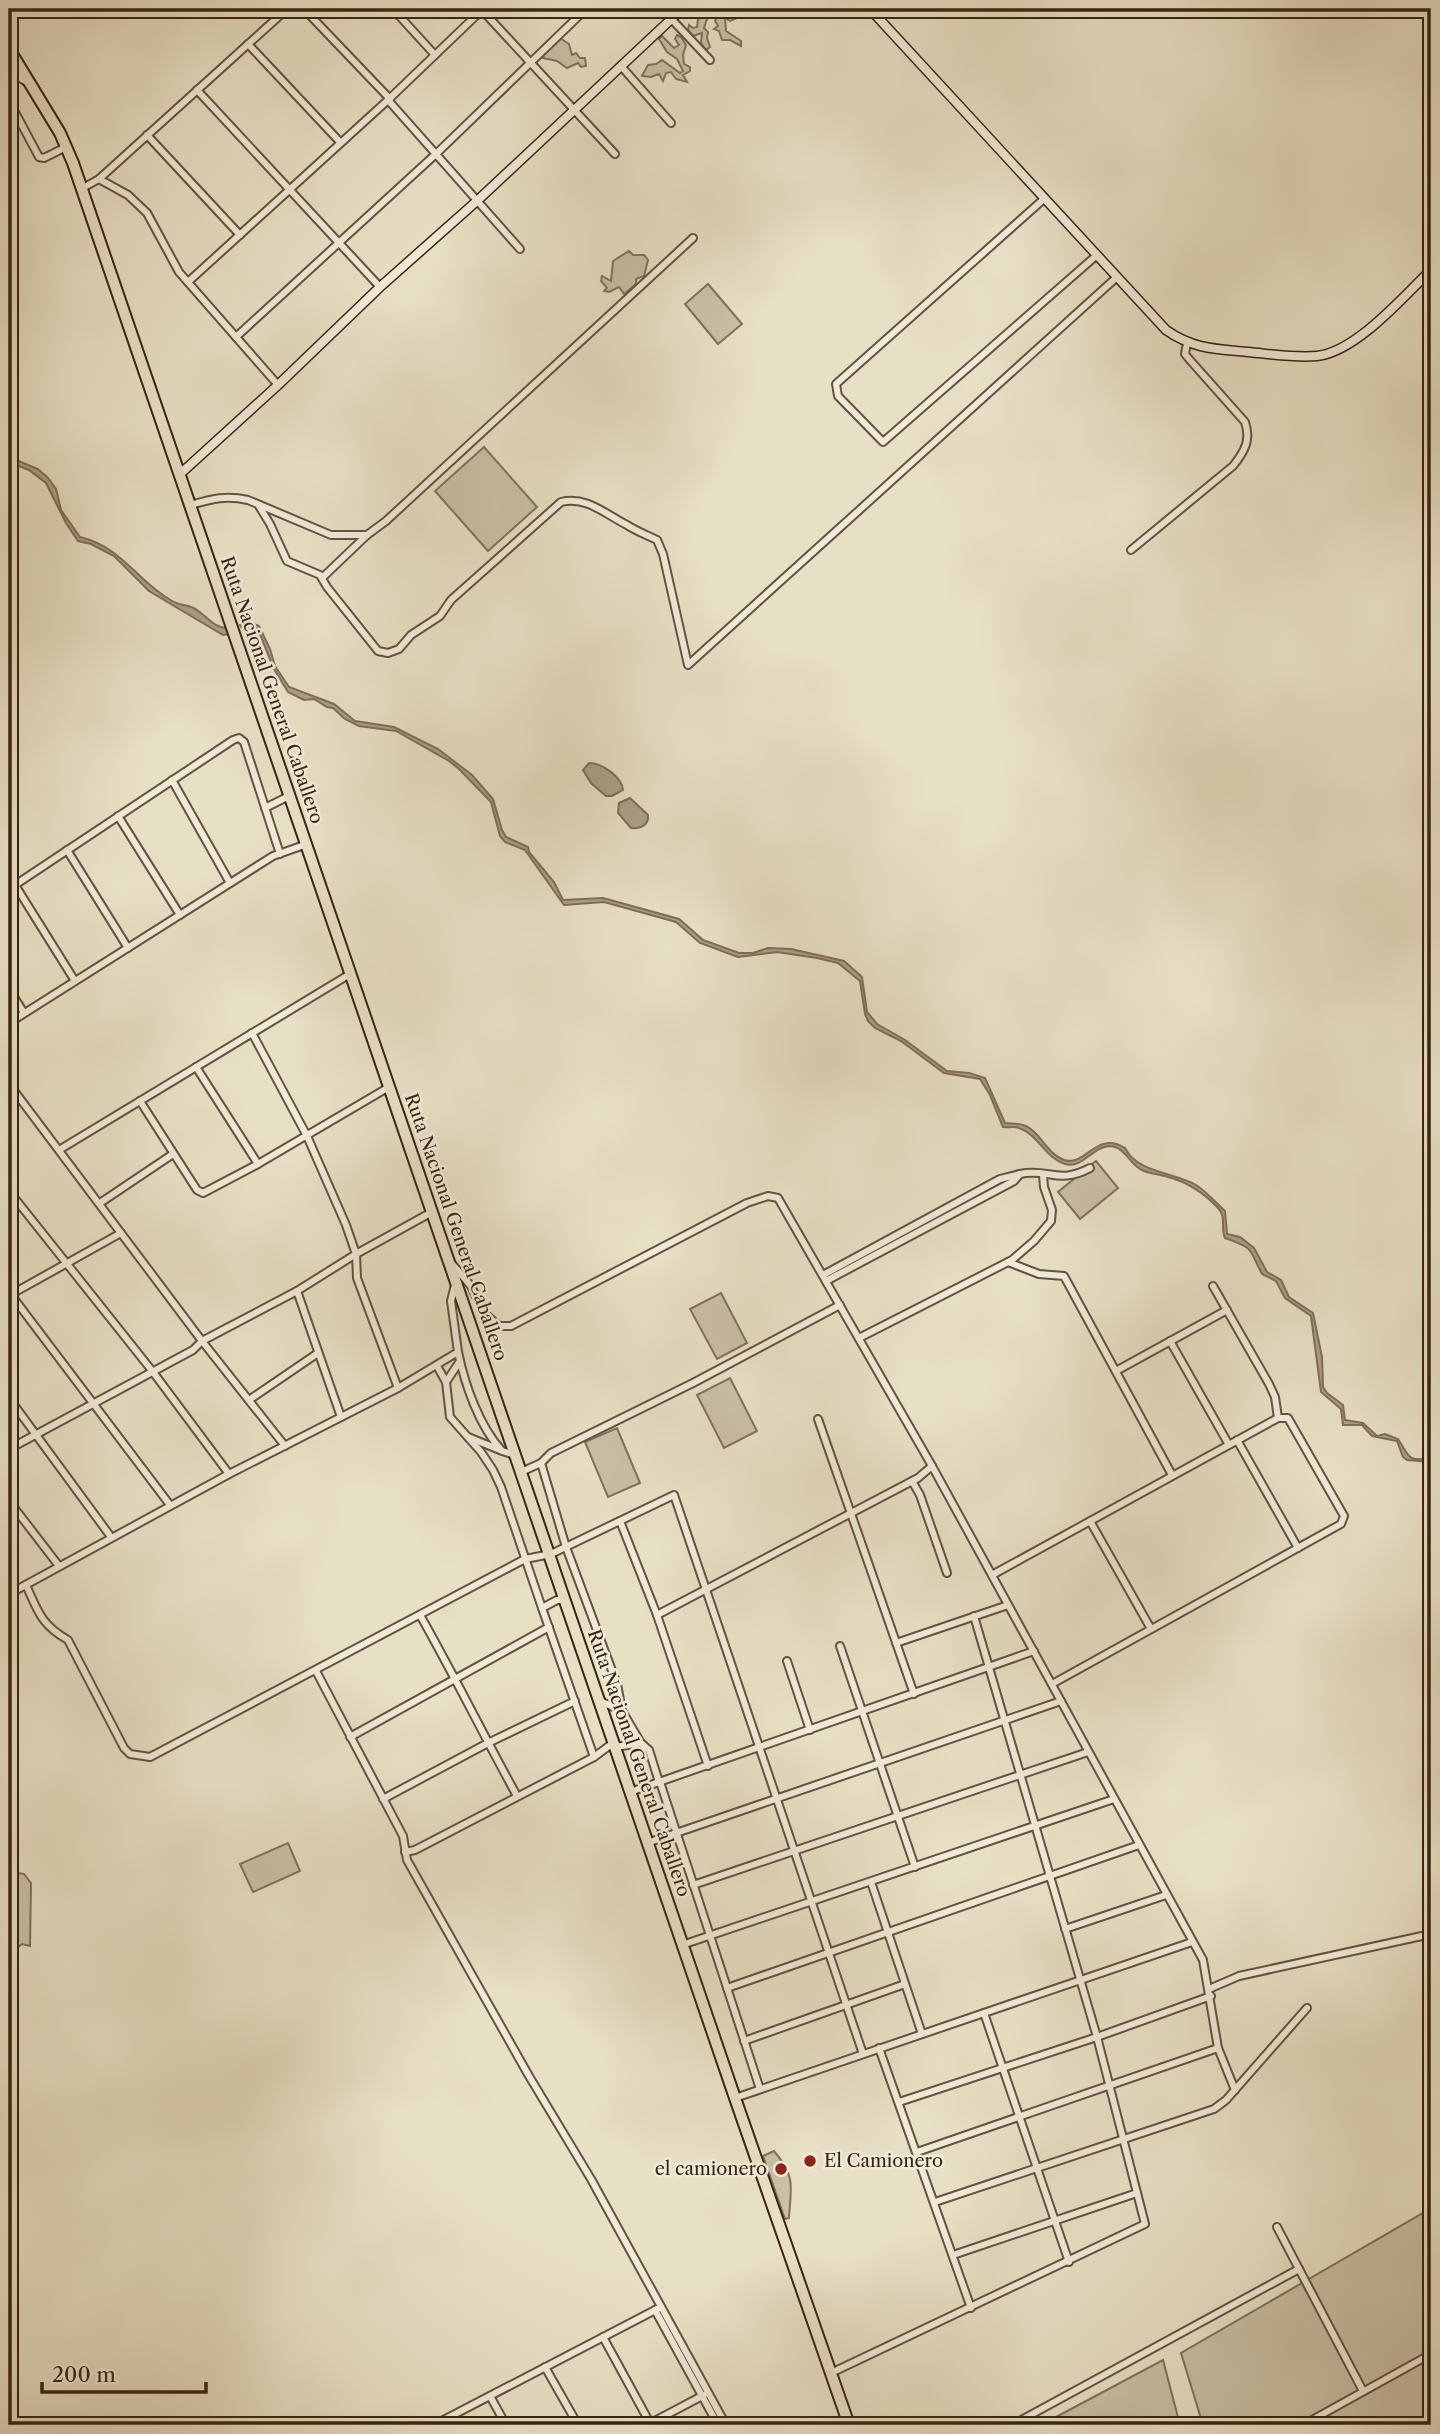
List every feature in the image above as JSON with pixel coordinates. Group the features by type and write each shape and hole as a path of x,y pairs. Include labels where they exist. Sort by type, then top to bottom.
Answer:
{"highway":[{"name":"Ruta Nacional General Caballero","path":"9,49 34,87 66,147 81,189 551,1555 734,2098 849,2425"}],"street":[{"path":"81,189 99,179 287,9"},
{"path":"304,9 389,99 520,249"},
{"path":"393,9 435,55"},
{"path":"188,282 389,99 482,9 615,154"},
{"path":"236,337 437,153 586,9"},
{"path":"663,9 710,60"},
{"path":"179,475 682,9"},
{"path":"870,9 1166,330 1187,343 1196,347 1320,356 1341,349 1358,338 1431,270"},
{"path":"248,44 340,142"},
{"path":"621,66 671,123"},
{"path":"9,71 34,87"},
{"path":"197,90 380,287"},
{"path":"9,101 39,157 44,158 66,147"},
{"path":"147,135 240,235"},
{"path":"99,179 128,195 147,213 178,272 278,385"},
{"path":"1045,198 836,384 838,396 883,442 1097,255"},
{"path":"322,578 693,238"},
{"path":"259,506 287,561 320,575 378,651 387,653 399,649 411,635 440,616 451,600 561,502 574,499 599,508 627,526 657,540 663,554 688,665 1117,277"},
{"path":"1131,550 1233,466 1245,448 1249,435 1245,422 1185,354 1187,343"},
{"path":"190,505 226,496 248,500 331,535 367,535"},
{"path":"75,981 12,887 233,740 239,738 244,742 280,854"},
{"path":"172,780 230,883"},
{"path":"265,808 291,795"},
{"path":"118,816 180,915"},
{"path":"9,1023 230,883 280,854 307,844"},
{"path":"67,850 128,948"},
{"path":"59,1150 350,974"},
{"path":"9,989 24,1013"},
{"path":"252,1033 307,1136 346,1225 356,1254 356,1278 398,1388"},
{"path":"195,1067 258,1164"},
{"path":"9,1084 202,1341 285,1446"},
{"path":"141,1101 197,1190 203,1192 258,1164 389,1087"},
{"path":"100,1203 173,1154"},
{"path":"824,1278 1014,1181 1020,1174 1030,1172 1075,1176 1090,1168"},
{"path":"859,1338 1008,1262 1034,1241 1051,1221 1052,1210 1043,1175"},
{"path":"9,1191 153,1372 229,1474"},
{"path":"450,1261 471,1286 484,1313 499,1326 512,1326 747,1203 768,1196 778,1198 932,1465 1203,1960 1218,2048 1235,2090"},
{"path":"9,1449 193,1350 202,1341 297,1291 356,1254 432,1212"},
{"path":"121,1233 9,1294 170,1505"},
{"path":"1008,1262 1039,1274 1064,1276 1172,1475"},
{"path":"457,1282 451,1301 460,1361 485,1425 502,1451"},
{"path":"1213,1286 1275,1397 1278,1418"},
{"path":"297,1291 341,1417"},
{"path":"521,1472 541,1463 551,1453 693,1383 840,1305"},
{"path":"1116,1371 1227,1310"},
{"path":"1170,1340 1229,1445"},
{"path":"9,1594 170,1505 398,1388 458,1352"},
{"path":"249,1400 318,1353"},
{"path":"446,1382 460,1361"},
{"path":"437,1366 446,1382 450,1418 493,1469 594,1757"},
{"path":"9,1398 111,1537"},
{"path":"992,1575 1278,1418 1288,1418 1344,1517 1341,1524 1052,1684"},
{"path":"818,1419 914,1694"},
{"path":"466,1436 515,1455"},
{"path":"1237,1440 1298,1548"},
{"path":"541,1463 566,1547 617,1684 622,1711 641,1743 649,1750 760,2089"},
{"path":"657,1615 912,1481 932,1465"},
{"path":"912,1481 920,1495 947,1573"},
{"path":"26,1585 44,1622 55,1633 68,1640 124,1748 130,1754 150,1757 526,1559 551,1555 674,1495 863,2054"},
{"path":"9,1501 59,1566"},
{"path":"620,1521 657,1615 708,1766"},
{"path":"1090,1521 1151,1629"},
{"path":"542,1608 557,1600 566,1600"},
{"path":"896,1643 1008,1605"},
{"path":"420,1615 517,1796"},
{"path":"831,2373 1145,2224 1097,2037 974,1616"},
{"path":"350,1737 549,1627"},
{"path":"840,1646 915,1867"},
{"path":"630,1792 1034,1651"},
{"path":"787,1661 810,1730"},
{"path":"316,1671 403,1836 407,1860 590,2179 705,2395 718,2425"},
{"path":"599,1700 622,1711"},
{"path":"383,1799 488,1743 575,1701"},
{"path":"648,1843 1061,1701"},
{"path":"405,1852 415,1850 614,1745 641,1743"},
{"path":"693,1885 1088,1752"},
{"path":"682,1945 1114,1799"},
{"path":"727,1988 1139,1845"},
{"path":"871,1882 922,2034"},
{"path":"1065,1929 1166,1895"},
{"path":"899,2102 1097,2037 1210,1992 1239,1976 1431,1934"},
{"path":"734,2098 1192,1942"},
{"path":"744,2040 905,1984"},
{"path":"935,2202 1214,2109 1235,2090 1307,2008"},
{"path":"984,2013 1069,2262"},
{"path":"917,2152 1218,2048"},
{"path":"879,2049 971,2308"},
{"path":"953,2255 1138,2193"},
{"path":"1277,2227 1363,2391"},
{"path":"1012,2425 1298,2269"},
{"path":"436,2425 658,2309"},
{"path":"603,2337 649,2425 705,2395"},
{"path":"1303,2425 1431,2354"},
{"path":"545,2367 578,2425"},
{"path":"705,2395 726,2425"},
{"path":"489,2396 506,2425"}],"shaded area":[{"path":"698,9 727,9 731,15 737,14 737,18 730,21 725,18 726,31 741,41 741,46 730,40 722,40 719,31 714,29 718,26 715,21 717,17 712,15 707,19 704,28 708,32 710,47 706,50 701,43 702,33 693,36 688,30 689,25 697,27 698,19 703,17"},
{"path":"677,35 686,45 684,64 690,67 690,71 683,75 687,82 676,79 671,72 666,73 663,81 659,74 642,76 648,65 662,60 680,73 683,71 677,59 667,52 659,39 662,36 674,48 679,45 675,39"},
{"path":"557,36 569,44 572,55 576,53 580,58 585,58 586,66 581,67 578,63 567,68 557,61 543,58 546,48"},
{"path":"629,251 633,255 644,255 648,260 644,276 636,279 636,284 624,294 619,287 609,292 604,291 607,288 601,281 602,276 611,281 613,261"},
{"path":"708,284 742,324 718,344 685,304"},
{"path":"484,447 537,507 488,551 435,491"},
{"path":"9,457 38,469 48,478 56,489 61,510 80,537 108,549 160,593 175,603 194,608 216,625 228,628 230,634 223,635 149,591 114,556 91,544 78,541 46,483 29,470 9,462"},
{"path":"250,622 259,626 275,666 289,687 334,704 355,721 394,727 438,749 472,775 493,799 506,837 528,847 529,852 554,882 563,900 603,898 679,919 703,940 739,953 753,953 768,948 791,949 844,961 862,977 867,1012 877,1024 905,1040 947,1071 985,1078 1005,1123 1021,1124 1031,1129 1058,1157 1072,1161 1106,1143 1115,1144 1125,1148 1131,1156 1147,1167 1200,1188 1225,1211 1227,1234 1240,1237 1254,1248 1267,1272 1281,1280 1289,1297 1313,1313 1322,1357 1323,1387 1343,1405 1345,1420 1363,1423 1377,1436 1385,1434 1398,1439 1410,1457 1431,1458 1431,1462 1407,1460 1403,1457 1397,1441 1372,1436 1362,1425 1343,1425 1341,1409 1321,1392 1311,1316 1285,1298 1276,1281 1262,1274 1247,1247 1225,1238 1221,1211 1201,1193 1175,1179 1142,1170 1114,1147 1103,1147 1082,1161 1065,1164 1052,1157 1026,1131 1017,1127 1003,1127 990,1095 980,1079 944,1073 901,1041 875,1028 865,1014 860,981 838,963 777,952 738,957 700,943 676,922 604,902 564,905 525,850 505,842 500,836 491,802 459,769 396,731 359,726 345,719 333,708 314,699 304,700 288,692 274,669 259,632 256,628 242,628 240,625"},
{"path":"589,763 600,765 610,772 619,780 623,790 606,796 591,783 583,770"},
{"path":"630,798 648,815 646,824 641,827 631,828 618,813 619,803"},
{"path":"1096,1161 1118,1188 1080,1219 1058,1192"},
{"path":"721,1293 747,1343 717,1359 690,1309"},
{"path":"730,1378 757,1431 724,1448 697,1395"},
{"path":"617,1428 640,1483 608,1497 585,1442"},
{"path":"288,1843 300,1871 253,1892 240,1864"},
{"path":"17,1873 24,1874 31,1883 30,1946 22,1944 17,1948 12,1945 9,1948 9,1894 12,1891 9,1880"},
{"path":"774,2151 789,2175 789,2218 785,2219 763,2156"},
{"path":"1423,2213 1431,2283 1431,2419 1420,2425 1203,2425 1181,2353"},
{"path":"1163,2360 1180,2425 1041,2425"}],"place":[{"name":"El Camionero","path":"810,2161"},
{"name":"el camionero","path":"781,2169"}]}
